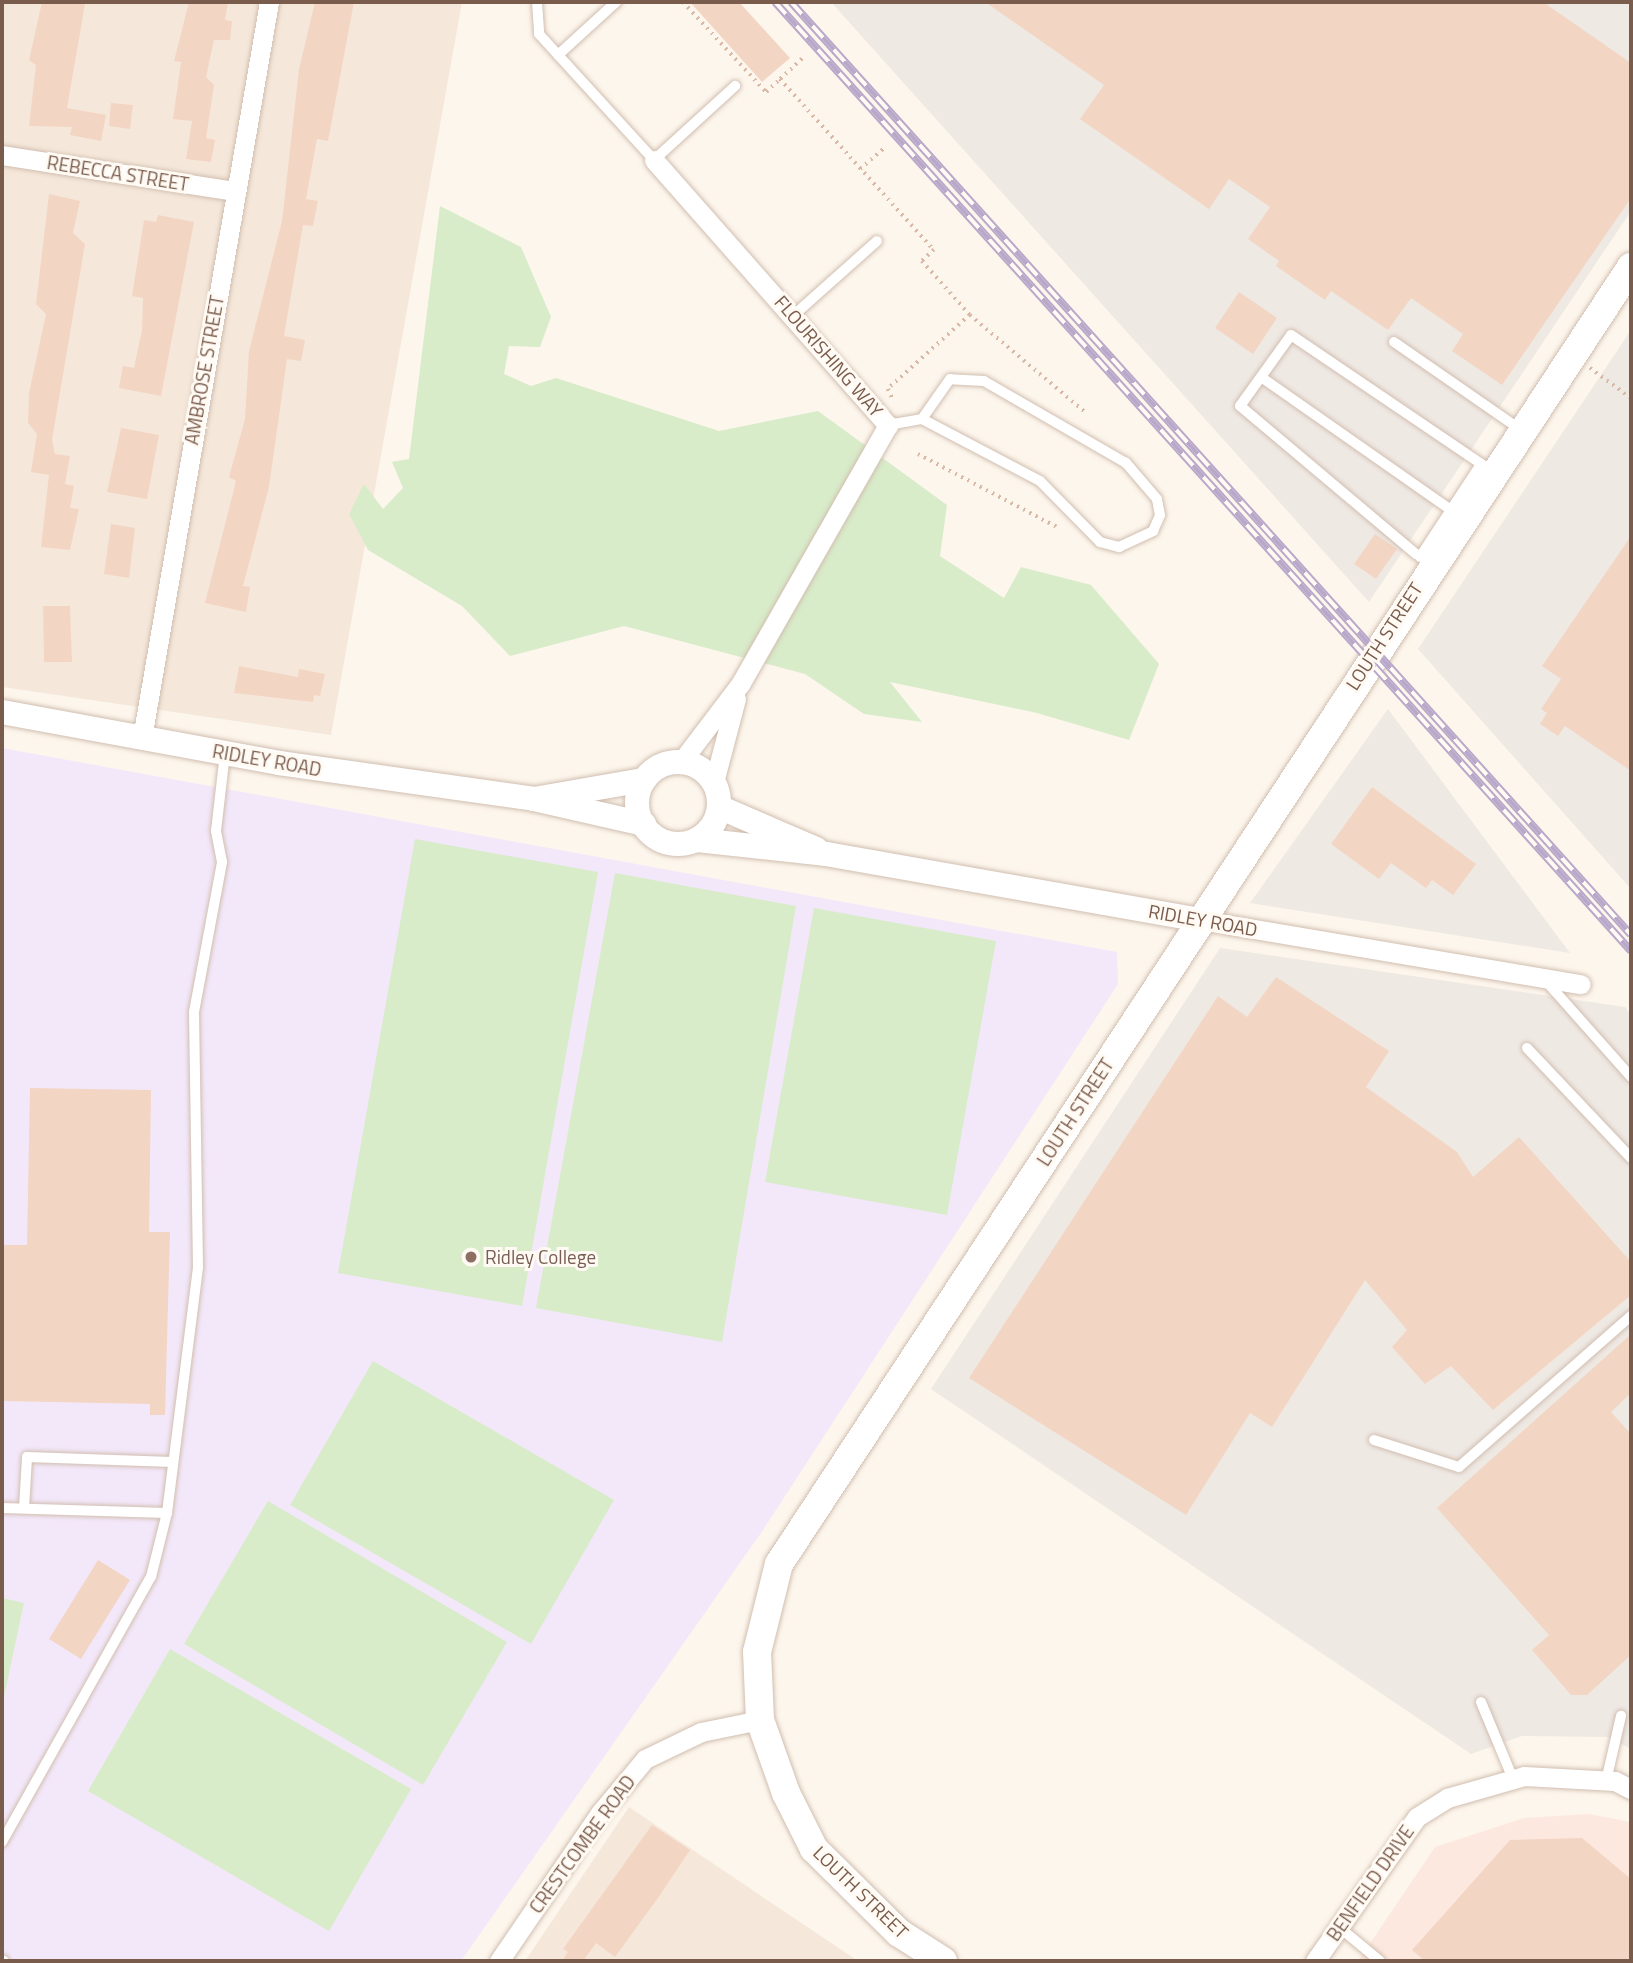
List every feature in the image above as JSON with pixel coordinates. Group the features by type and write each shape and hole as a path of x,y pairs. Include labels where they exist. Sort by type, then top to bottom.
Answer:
{"main road":[{"name":"LOUTH STREET","path":"943,1961 899,1933 814,1849 760,1720 757,1652 779,1564 1201,920 1424,559 1487,468 1521,430 1631,267"}],"street":[{"name":"AMBROSE STREET","path":"142,738 234,191 269,2"},
{"name":"REBECCA STREET","path":"2,155 234,191"},
{"name":"FLOURISHING WAY","path":"654,160 794,315 888,425 741,683 681,762"},
{"name":"FLOURISHING WAY","path":"714,782 741,683"},
{"name":"RIDLEY ROAD","path":"2,712 225,753 534,799 644,824"},
{"path":"681,762 714,782 719,807 697,840 661,840 644,824 637,806 644,780 654,769 681,762"},
{"name":"RIDLEY ROAD","path":"534,799 644,780"},
{"name":"RIDLEY ROAD","path":"719,807 826,854"},
{"name":"RIDLEY ROAD","path":"697,840 826,854 1581,984"},
{"name":"CRESTCOMBE ROAD","path":"499,1961 600,1813 645,1759 701,1732 760,1720"},
{"name":"BENFIELD DRIVE","path":"1315,1961 1417,1817 1447,1798 1513,1779 1606,1781 1631,1789"}],"lane":[{"path":"537,2 539,34 654,160 735,86"},
{"path":"558,55 616,2"},
{"path":"794,315 877,241"},
{"path":"1291,335 1487,468 1448,508 1424,559 1240,406 1291,335"},
{"path":"1394,342 1521,430"},
{"path":"1261,377 1448,508"},
{"path":"888,425 922,419 1061,496 1100,542 1119,547 1153,531 1157,499 1126,463 984,381 950,379 922,419"},
{"path":"2,1842 151,1577 167,1513 198,1267 194,1012 222,862 216,831 225,753"},
{"path":"1543,977 1631,1077"},
{"path":"1527,1048 1631,1158"},
{"path":"1374,1440 1459,1467 1631,1316"},
{"path":"24,1508 27,1457 173,1462"},
{"path":"2,1508 167,1513"},
{"path":"1481,1702 1513,1779"},
{"path":"1606,1781 1621,1716"},
{"path":"1339,1927 1380,1961"}],"path":[{"path":"683,2 766,92 804,57"},
{"path":"780,79 934,250 922,261 970,315 1084,411"},
{"path":"860,169 885,147"},
{"path":"894,403 888,389 970,315"},
{"path":"1572,355 1631,398"},
{"path":"918,454 1059,528"}],"shaded area":[{"path":"2,2 462,2 331,735 2,687"},
{"path":"831,2 1631,2 1631,211 1369,602"},
{"path":"1631,330 1631,889 1418,649"},
{"path":"1388,709 1570,953 1250,903"},
{"name":"Ridley College","path":"2,748 1117,952 1118,984 763,1530 461,1961 2,1961"},
{"path":"1220,948 1625,1007 1631,1015 1631,1749 1608,1737 1522,1736 1471,1754 931,1389"},
{"path":"629,1807 858,1961 525,1961"},
{"path":"1589,1814 1631,1822 1631,1961 1358,1961 1435,1847 1524,1818"}],"green space":[{"path":"440,206 521,247 551,317 540,347 509,346 504,374 531,386 556,378 719,431 818,411 947,505 940,556 1004,598 1021,567 1091,585 1159,664 1129,740 1037,713 890,682 922,722 864,714 805,674 624,626 510,656 462,606 368,550 349,514 364,484 383,509 403,488 392,462 409,459"},
{"path":"415,839 598,872 522,1306 338,1273"},
{"path":"615,873 796,906 722,1342 536,1308"},
{"path":"814,908 996,941 947,1215 765,1182"},
{"path":"373,1361 614,1500 531,1644 290,1505"},
{"path":"268,1501 507,1642 423,1785 184,1644"},
{"path":"2,1598 24,1603 2,1706"},
{"path":"170,1649 411,1789 329,1931 88,1791"}],"building":[{"path":"42,2 85,4 67,108 106,115 101,141 70,135 72,127 29,126 36,65 29,60"},
{"path":"189,2 228,2 225,20 232,21 230,40 214,40 206,77 214,85 206,138 215,140 211,162 186,159 192,121 173,119 181,62 174,61"},
{"path":"315,2 354,2 328,141 317,139 306,199 318,201 313,226 303,225 284,336 305,340 301,361 287,359 269,487 243,586 250,587 246,612 205,603 236,481 229,477 245,419 249,351 282,221 299,69"},
{"path":"690,2 739,2 790,58 762,82"},
{"path":"985,2 1543,2 1631,63 1631,198 1502,385 1452,351 1463,334 1411,298 1388,330 1331,291 1325,300 1276,266 1279,261 1248,239 1270,207 1229,179 1209,209 1080,119 1104,85"},
{"path":"111,103 133,105 130,129 109,126"},
{"path":"49,194 80,201 73,233 85,244 52,440 55,454 70,456 65,484 74,486 70,508 79,509 70,550 41,547 49,475 31,472 37,434 28,423 29,393 46,314 36,304"},
{"path":"158,215 194,222 161,396 119,388 123,366 134,368 142,330 143,298 132,296 144,220 156,222"},
{"path":"1239,292 1277,318 1253,354 1215,328"},
{"path":"121,428 159,435 147,499 107,492"},
{"path":"111,524 135,528 129,578 104,574"},
{"path":"1375,534 1397,549 1376,579 1354,564"},
{"path":"1631,536 1631,771 1565,726 1558,736 1540,724 1547,713 1541,709 1561,679 1542,666"},
{"path":"43,606 70,606 72,662 44,662"},
{"path":"239,666 298,677 299,669 325,674 320,696 314,695 313,702 234,693"},
{"path":"1372,787 1476,864 1453,895 1432,880 1426,888 1391,863 1379,879 1331,844"},
{"path":"1276,977 1389,1051 1366,1087 1457,1152 1473,1177 1519,1137 1631,1262 1631,1295 1493,1410 1451,1366 1425,1384 1392,1347 1407,1330 1365,1280 1272,1427 1250,1413 1186,1515 969,1378 1218,996 1247,1017"},
{"path":"30,1088 151,1090 149,1232 170,1232 165,1415 150,1415 150,1404 2,1401 2,1245 27,1245"},
{"path":"1631,1334 1631,1393 1611,1412 1631,1434 1631,1655 1587,1695 1571,1695 1532,1650 1549,1635 1437,1508"},
{"path":"98,1560 130,1580 81,1659 49,1639"},
{"path":"652,1825 690,1850 615,1957 596,1943 583,1961 562,1961 568,1952 563,1949"},
{"path":"1582,1838 1631,1879 1631,1961 1425,1961 1412,1950 1510,1840"}],"railway":[{"path":"775,2 1631,951"},
{"path":"791,2 1631,935"}],"place":[{"name":"Ridley College","path":"471,1257"}]}
